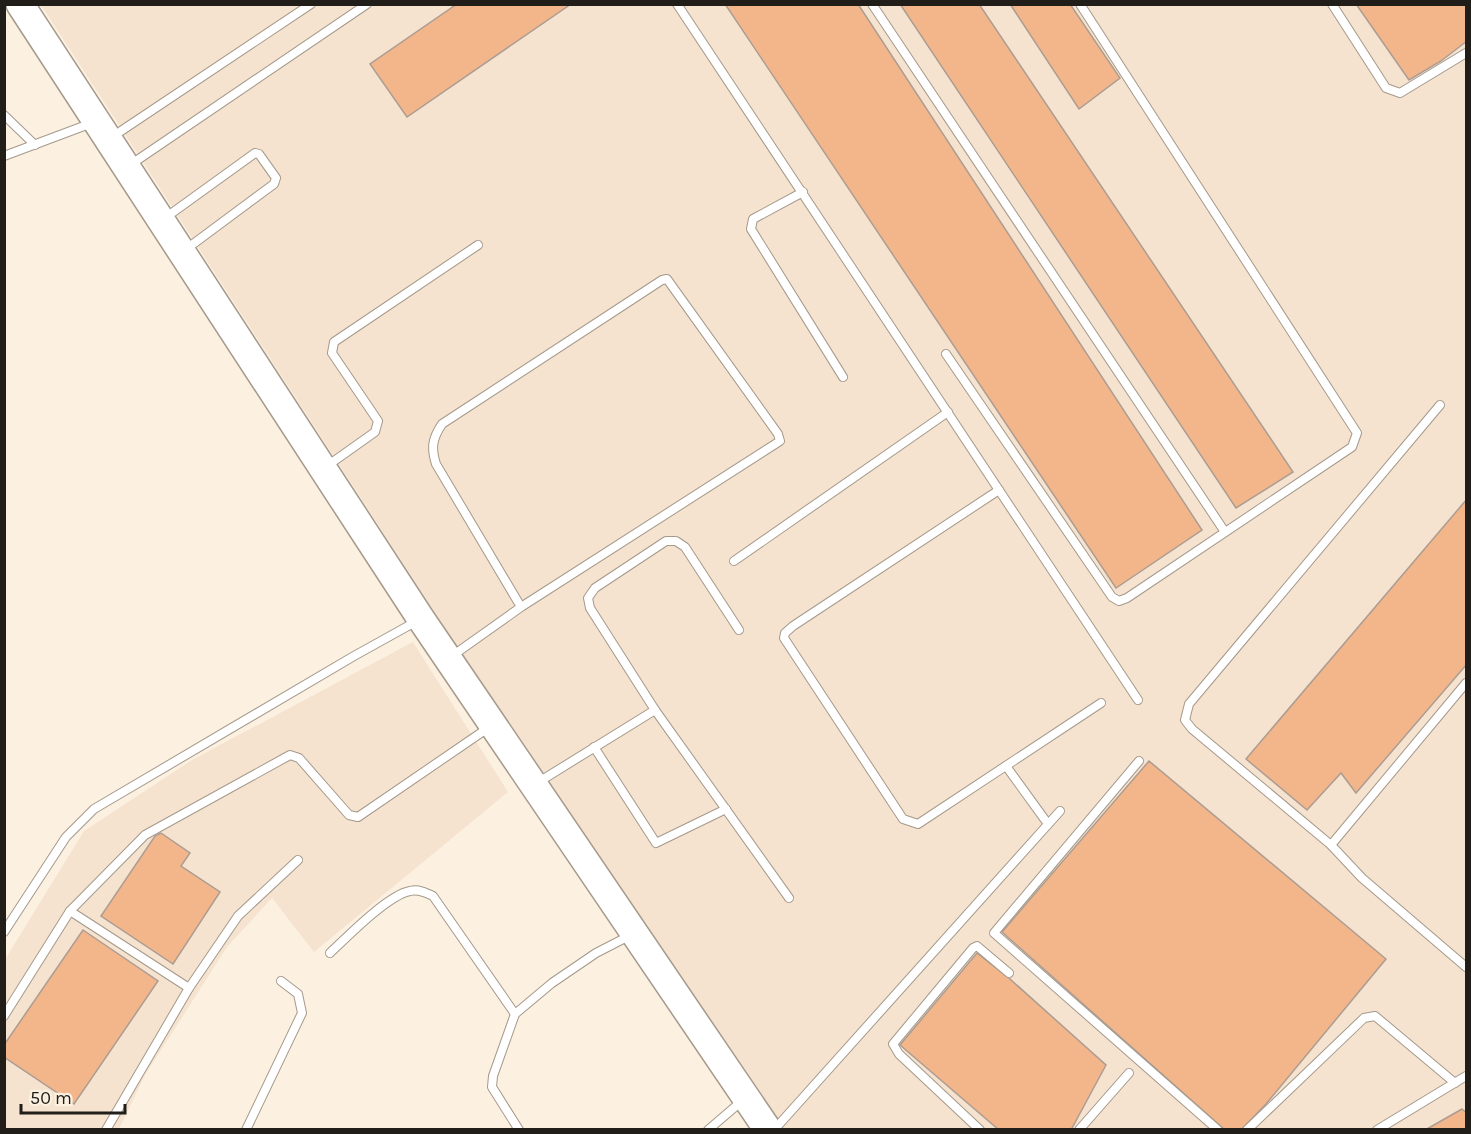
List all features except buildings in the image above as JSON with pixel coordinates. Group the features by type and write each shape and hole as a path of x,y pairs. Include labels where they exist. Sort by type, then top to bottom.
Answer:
{"highway":[{"path":"20,4 421,619 534,784 620,941 746,1097 768,1130"}],"lane":[{"path":"4,156 35,145 102,130 311,4"},
{"path":"127,168 367,4"},
{"path":"677,4 1138,700"},
{"path":"872,4 1225,532"},
{"path":"946,354 1112,597 1119,600 1127,598 1352,447 1357,433 1080,4"},
{"path":"1332,4 1386,88 1400,93 1467,53"},
{"path":"4,115 35,145"},
{"path":"162,221 255,153 259,154 276,178 274,184 182,252"},
{"path":"803,192 753,219 751,229 843,377"},
{"path":"323,469 375,432 378,426 378,421 332,353 334,342 478,245"},
{"path":"448,659 521,607 780,441 778,434 667,279 662,280 442,424 436,434 432,452 436,464 521,607"},
{"path":"1440,405 1185,712 1185,720 1192,729 1331,845 1362,878 1467,967"},
{"path":"734,561 948,412"},
{"path":"999,490 792,626 784,635 790,650 903,819 910,824 918,824 1101,703"},
{"path":"739,630 685,547 676,541 666,541 595,588 588,598 590,608 655,710 789,898"},
{"path":"4,932 66,837 94,810 354,656 421,619"},
{"path":"1331,845 1467,683"},
{"path":"534,784 655,710"},
{"path":"4,1016 70,911 145,835 285,756 293,755 299,758 349,815 358,817 493,725"},
{"path":"594,747 656,843 726,809"},
{"path":"1139,761 994,933 1218,1130"},
{"path":"1006,766 1048,824"},
{"path":"774,1130 1060,811"},
{"path":"106,1130 189,988 238,916 298,860"},
{"path":"330,953 369,917 407,891 425,892 433,896 515,1014"},
{"path":"70,911 189,988"},
{"path":"519,1130 492,1088 493,1076 515,1014 552,982 620,941"},
{"path":"980,1130 899,1054 893,1044 973,948 977,946 983,948 1009,973"},
{"path":"246,1130 302,1013 298,994 281,981"},
{"path":"1247,1130 1364,1018 1371,1015 1455,1083"},
{"path":"1079,1130 1129,1073"},
{"path":"1377,1130 1467,1076"},
{"path":"708,1130 746,1097"}],"shaded area":[{"path":"41,5 1466,5 1466,1129 770,1129"},
{"path":"413,642 508,792 314,952 272,898 227,947 145,1075 119,1129 5,1129 4,961 84,831 192,760"}]}
